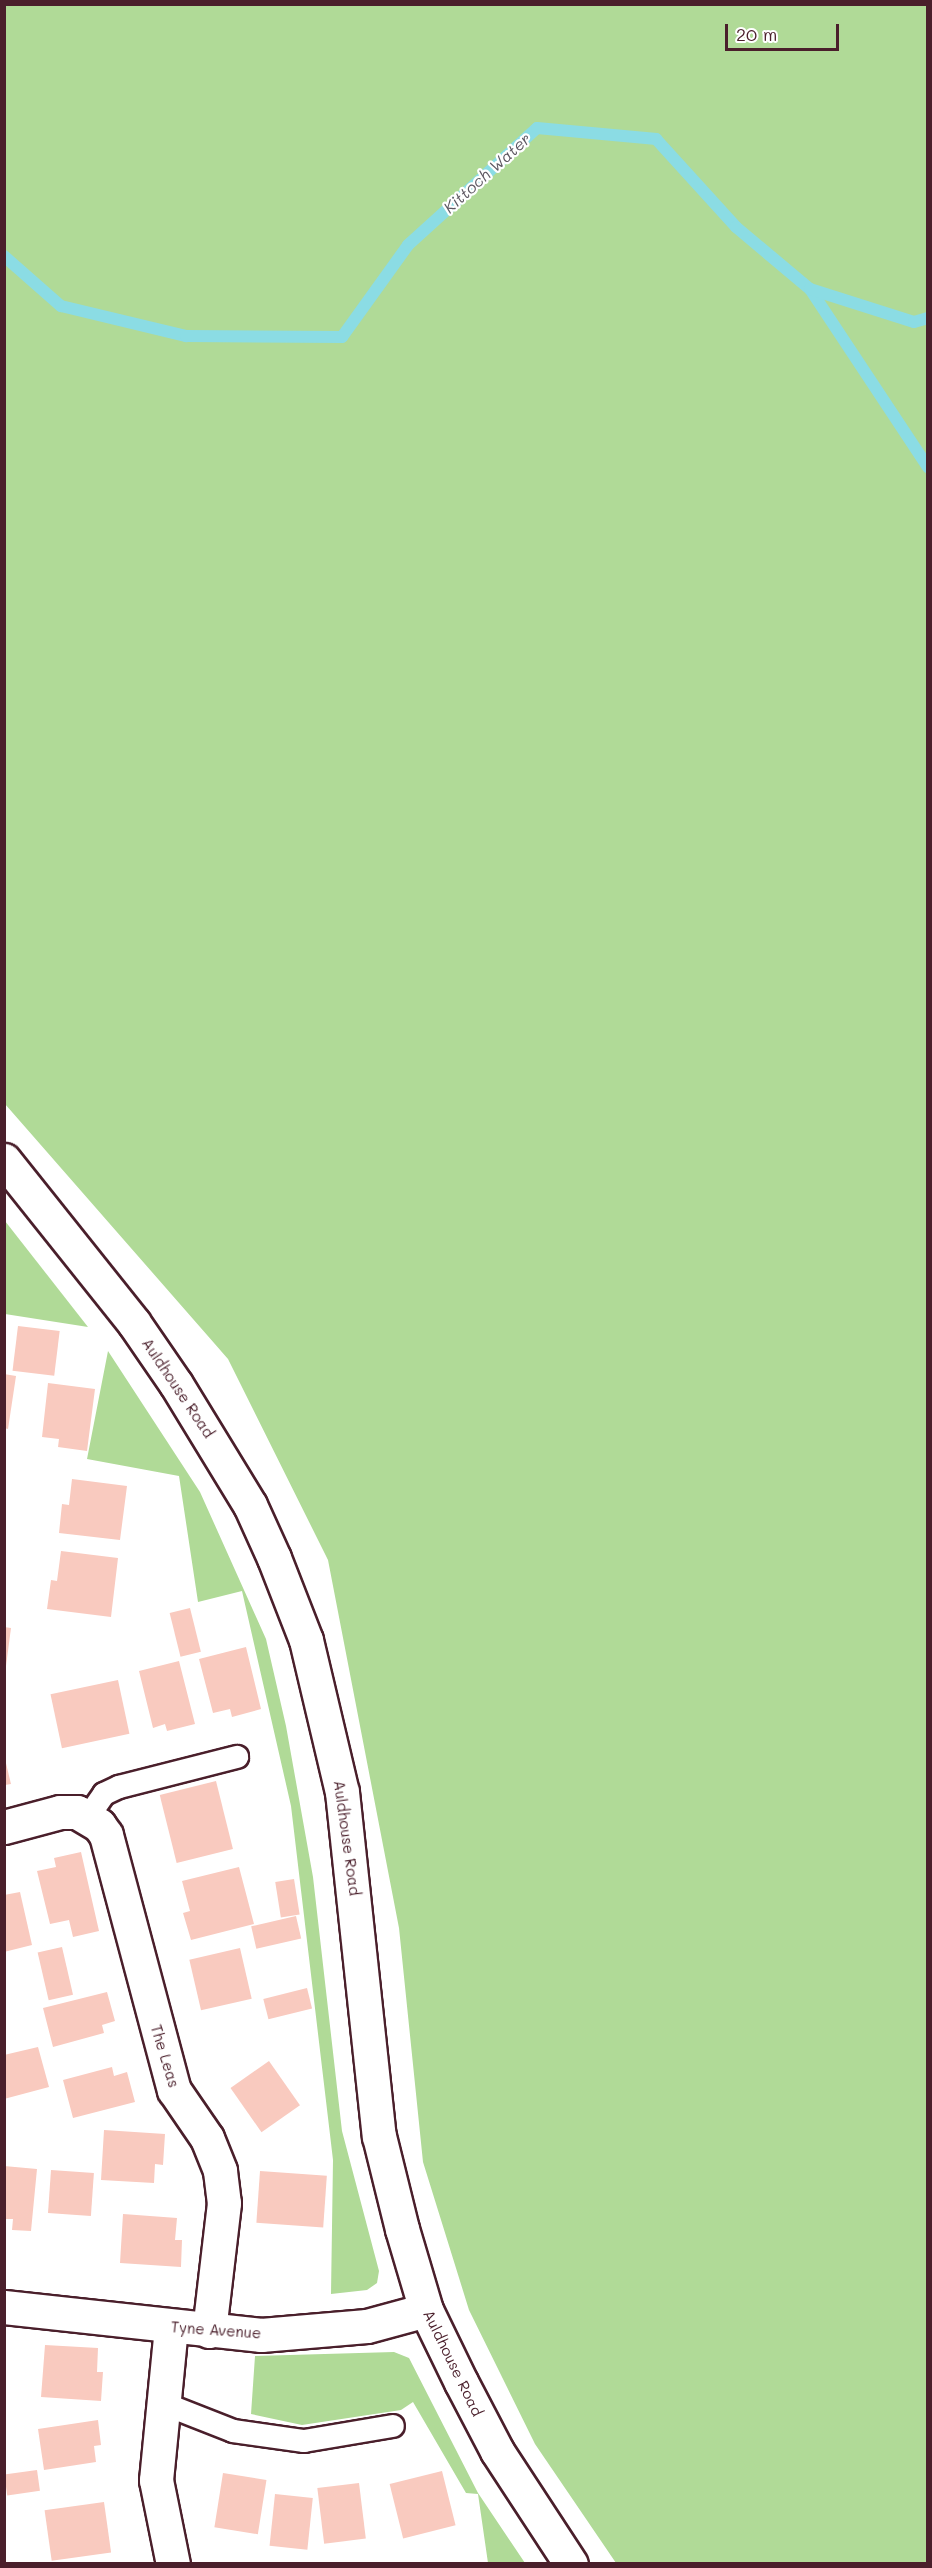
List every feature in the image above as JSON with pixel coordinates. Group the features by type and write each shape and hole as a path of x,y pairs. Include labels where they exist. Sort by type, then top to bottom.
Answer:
{"street":[{"name":"Auldhouse Road","path":"4,1160 134,1323 215,1442 250,1506 306,1640 342,1792 379,2136 426,2310 497,2451 571,2564"},
{"path":"4,1827 60,1812 88,1817"},
{"name":"The Leas","path":"88,1817 106,1835 174,2090 207,2138 220,2171 224,2203 208,2331"},
{"name":"Tyne Avenue","path":"4,2307 261,2335 367,2326 426,2310"},
{"path":"171,2327 156,2480 173,2564"}],"lane":[{"path":"88,1817 104,1794 119,1787 237,1757"},
{"path":"162,2403 233,2431 304,2441 393,2426"}],"green space":[{"path":"4,5 927,5 927,2563 616,2563 535,2444 469,2310 423,2162 399,1928 328,1560 228,1359 5,1104"},
{"path":"5,1221 88,1327 5,1314"},
{"path":"108,1351 200,1492 266,1639 286,1726 313,1877 342,2131 379,2271 377,2283 367,2290 331,2294 333,2160 291,1806 242,1591 198,1602 179,1476 87,1459"},
{"path":"394,2352 409,2358 478,2493 525,2563 488,2563 478,2494 466,2493 413,2402 401,2410 302,2425 251,2414 255,2356"}],"building":[{"path":"18,1326 60,1331 54,1376 13,1371"},
{"path":"4,1374 16,1376 8,1429 4,1428"},
{"path":"48,1383 95,1389 87,1451 58,1447 59,1439 42,1437"},
{"path":"72,1479 127,1486 120,1540 59,1533 62,1504 69,1505"},
{"path":"61,1551 118,1558 111,1617 47,1609 51,1580 57,1581"},
{"path":"190,1608 201,1652 181,1657 170,1613"},
{"path":"4,1627 11,1628 6,1666 4,1666"},
{"path":"246,1647 261,1709 232,1717 230,1709 213,1713 199,1659"},
{"path":"179,1661 195,1724 167,1731 165,1724 153,1728 139,1671"},
{"path":"118,1680 129,1734 62,1748 51,1694"},
{"path":"5,1759 11,1784 5,1785"},
{"path":"216,1781 233,1849 177,1863 160,1795"},
{"path":"81,1852 99,1931 73,1937 69,1920 50,1924 37,1871 56,1867 54,1858"},
{"path":"239,1867 254,1924 191,1940 183,1913 190,1911 182,1881"},
{"path":"294,1879 300,1915 281,1918 275,1882"},
{"path":"20,1892 32,1945 4,1952 4,1895"},
{"path":"296,1916 301,1938 256,1949 251,1926"},
{"path":"62,1947 73,1995 49,2000 38,1953"},
{"path":"240,1948 252,1999 201,2010 189,1960"},
{"path":"307,1988 312,2008 268,2019 263,1999"},
{"path":"107,1992 115,2021 102,2025 104,2033 53,2047 43,2008"},
{"path":"38,2047 49,2087 4,2099 4,2055"},
{"path":"269,2061 300,2105 261,2132 230,2088"},
{"path":"112,2067 114,2076 127,2072 135,2102 73,2118 63,2080"},
{"path":"104,2130 165,2134 163,2165 155,2164 154,2183 101,2180"},
{"path":"4,2166 37,2169 31,2231 12,2230 13,2219 4,2219"},
{"path":"51,2170 94,2173 91,2216 48,2213"},
{"path":"260,2171 327,2176 323,2228 256,2223"},
{"path":"123,2214 177,2218 175,2240 182,2240 181,2267 120,2263"},
{"path":"45,2345 98,2348 97,2372 103,2372 101,2401 41,2397"},
{"path":"98,2420 101,2445 94,2446 96,2462 44,2470 38,2429"},
{"path":"37,2470 40,2491 7,2495 4,2475"},
{"path":"442,2471 456,2525 403,2538 390,2484"},
{"path":"223,2473 266,2480 258,2534 214,2527"},
{"path":"359,2483 366,2539 324,2544 317,2488"},
{"path":"275,2494 313,2498 307,2550 270,2546"},
{"path":"104,2502 111,2553 52,2561 45,2510"}],"waterway":[{"name":"Kittoch Water","path":"4,256 61,306 186,336 342,337 408,245 537,128 656,139 736,227 810,289 928,467"},
{"path":"810,289 914,322 928,318"}]}
